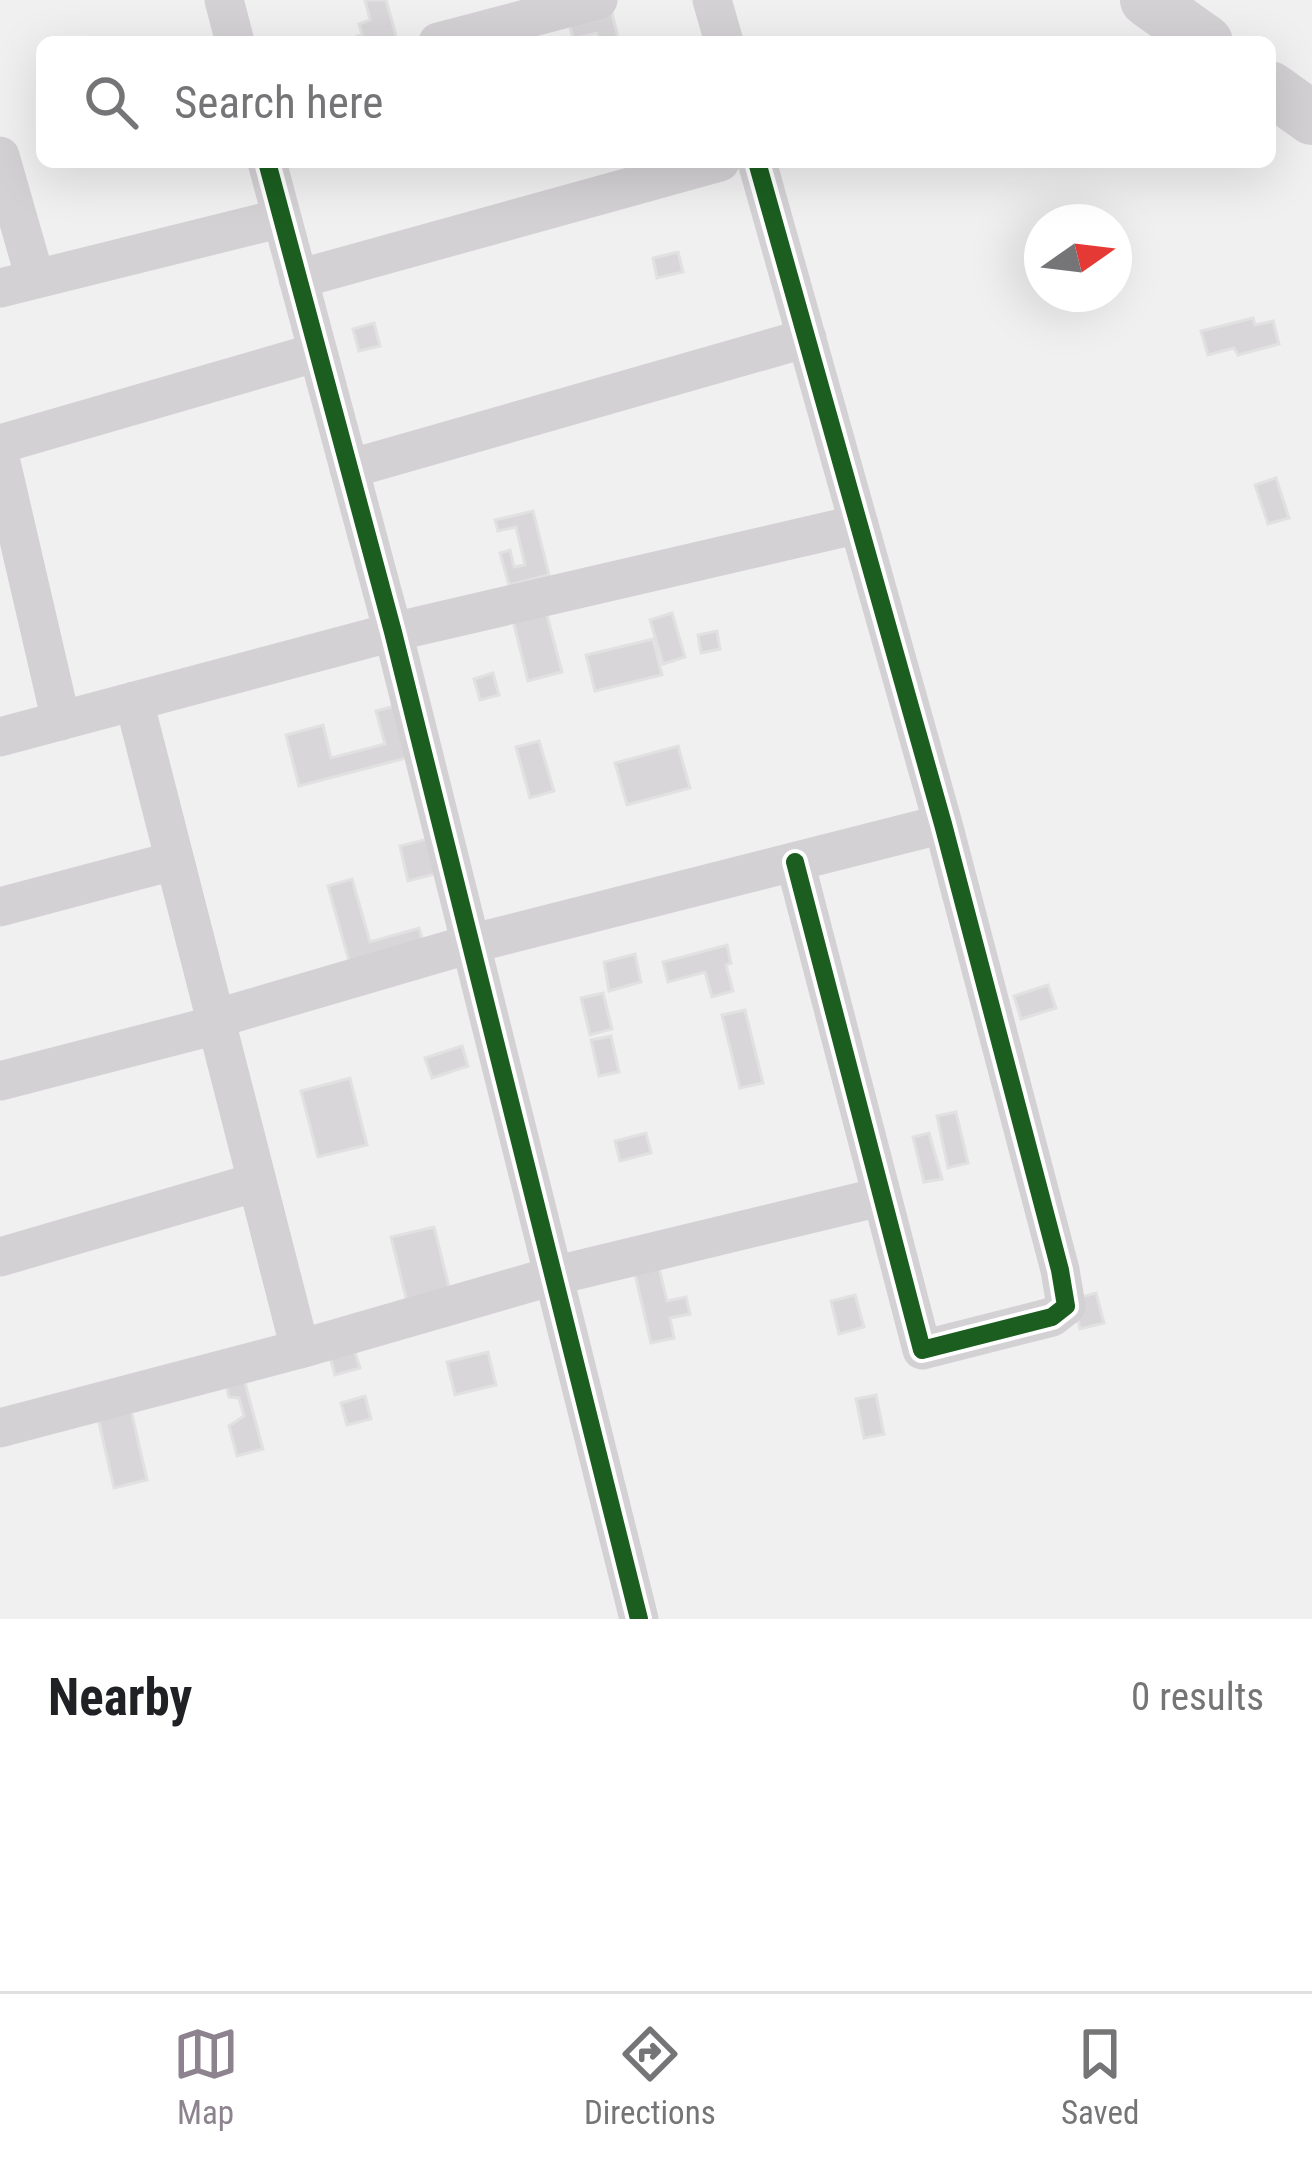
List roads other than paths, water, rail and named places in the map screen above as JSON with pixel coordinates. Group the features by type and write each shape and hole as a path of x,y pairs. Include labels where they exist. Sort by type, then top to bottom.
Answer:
{"street":[{"path":"224,0 233,36"},
{"path":"461,36 598,0"},
{"path":"712,0 722,36"},
{"path":"1148,0 1198,36"},
{"path":"1276,92 1312,118"},
{"path":"0,156 18,283 282,218"},
{"path":"269,168 393,632 639,1619"},
{"path":"298,279 698,168"},
{"path":"760,168 943,824 1054,1248 1066,1306 1052,1317 922,1350 795,862"},
{"path":"349,469 807,338"},
{"path":"0,444 318,352"},
{"path":"0,458 61,721"},
{"path":"0,737 393,632 859,524"},
{"path":"134,701 300,1348"},
{"path":"0,1082 470,944 943,824"},
{"path":"0,907 173,861"},
{"path":"0,1257 257,1182"},
{"path":"0,1428 553,1276 880,1198"}]}
